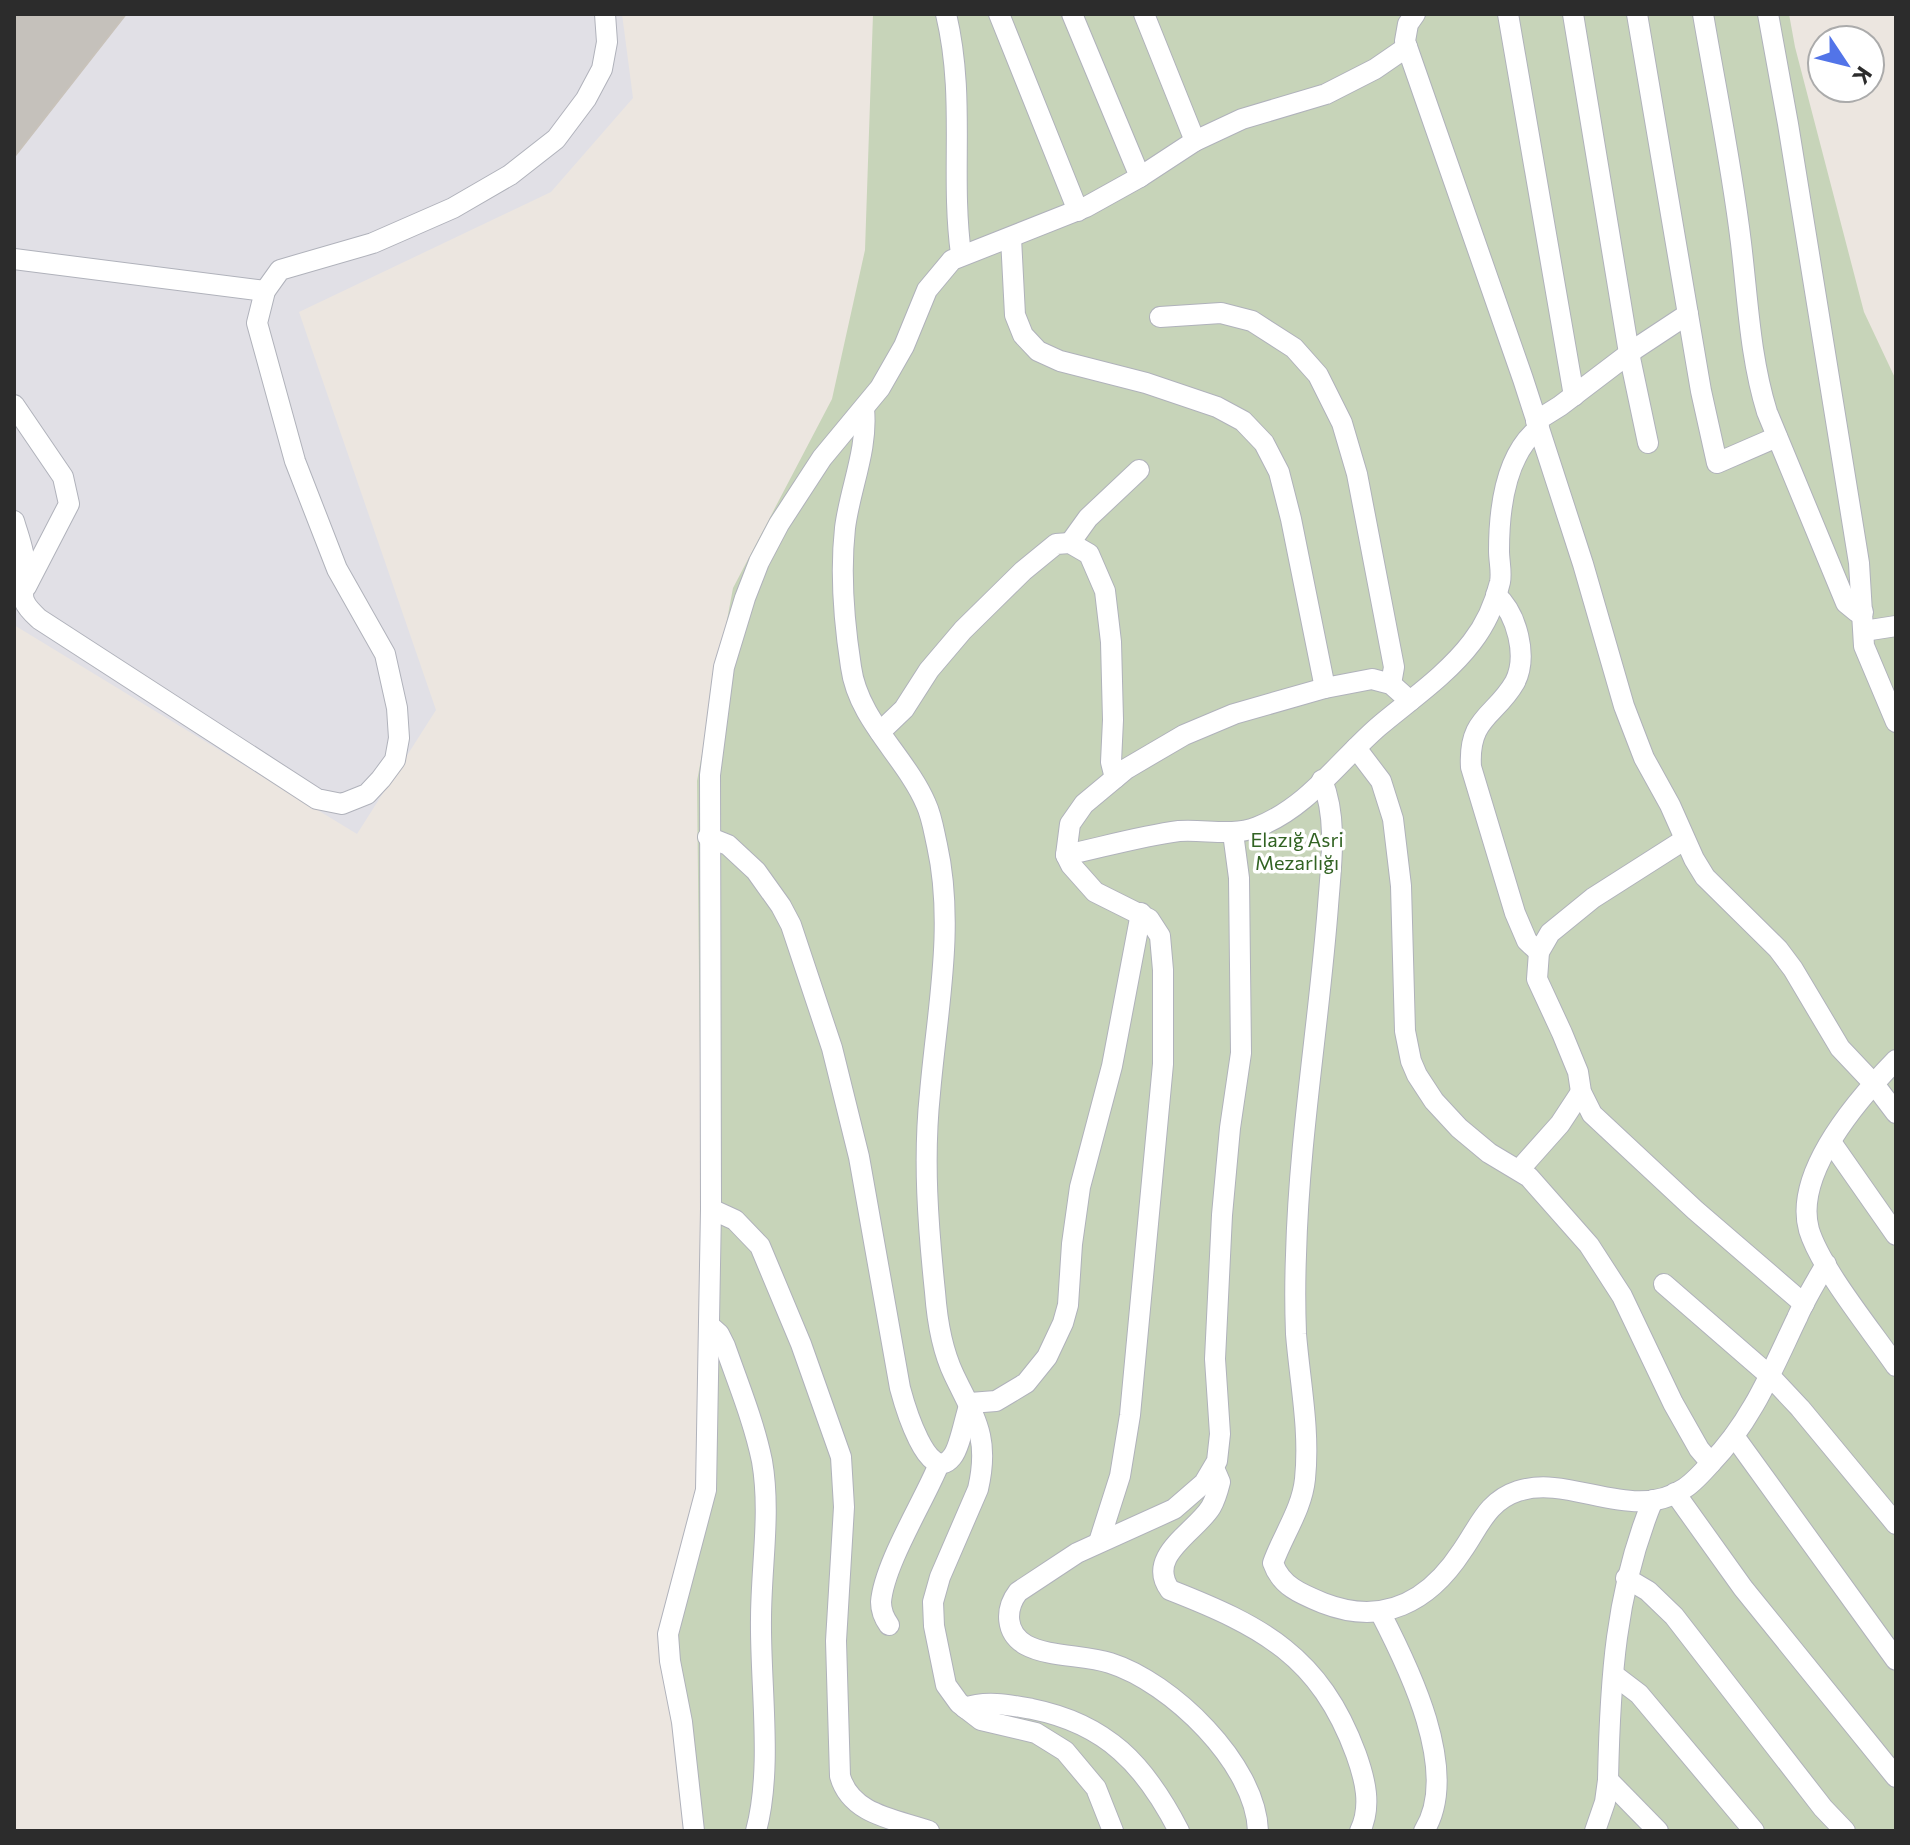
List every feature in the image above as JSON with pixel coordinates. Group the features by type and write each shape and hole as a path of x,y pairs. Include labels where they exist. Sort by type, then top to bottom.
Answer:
{"street":[{"path":"14,521 25,564 20,597 25,607 39,619 317,799 342,804 367,794 395,760 399,738 397,708 385,654 337,569 295,461 257,323 265,291 280,270 373,243 453,208 510,175 556,139 586,99 602,69 607,42 605,14"},
{"path":"946,14 953,46 959,108 955,213 961,254"},
{"path":"999,14 1078,211"},
{"path":"1072,14 1140,177"},
{"path":"1144,14 1195,141"},
{"path":"1415,14 1405,33 1407,47 1538,425 1624,706 1644,758 1670,805 1694,859 1713,886 1778,949 1840,1048 1896,1113"},
{"path":"1508,14 1574,396"},
{"path":"1573,14 1629,353 1648,443"},
{"path":"1637,14 1701,391 1717,463 1777,437"},
{"path":"1703,14 1741,242 1755,366 1767,412 1846,603 1863,622"},
{"path":"1768,14 1859,563 1864,646 1896,722"},
{"path":"694,1831 668,1634 706,1490 711,1209 710,775 718,700 732,635 759,562 801,488 895,365 927,290 944,266 961,254 1078,211 1140,177 1195,141 1242,119 1326,94 1375,69 1407,47"},
{"path":"1011,238 1015,315 1023,335 1038,351 1060,361 1146,383 1217,407 1243,421 1264,443 1279,472 1291,519 1325,688"},
{"path":"14,259 265,291"},
{"path":"1160,317 1221,313 1252,321 1294,348 1318,375 1342,423 1357,474 1394,667 1391,684"},
{"path":"1066,855 1181,831 1233,833 1255,828 1292,808 1440,676 1472,642 1496,595 1501,577 1500,527 1506,490 1511,471 1527,438 1538,425 1629,353 1688,314"},
{"path":"14,405 63,477 69,504 20,597"},
{"path":"864,409 866,428 849,504 843,571 851,670 864,706 927,805 942,875 945,927 927,1134 927,1209 941,1335 953,1373 970,1403 982,1442 978,1489 940,1577 933,1602 934,1626 946,1685 965,1708 981,1720 1036,1733 1065,1751 1096,1788 1113,1831"},
{"path":"1070,543 1088,518 1139,470"},
{"path":"880,732 904,709 929,670 963,630 1023,571 1056,544 1070,543 1089,554 1105,591 1111,642 1111,762 1115,778"},
{"path":"1496,595 1508,607 1516,623 1519,669 1510,688 1479,724 1471,748 1471,767 1515,913 1527,941 1539,952"},
{"path":"1863,622 1896,626"},
{"path":"1099,1542 1126,1446 1163,1064 1160,936 1141,913 1095,892 1077,874 1066,855 1067,834 1084,804 1126,769 1184,735 1234,714 1325,688 1372,679 1391,684 1410,701"},
{"path":"1356,748 1381,781 1393,819 1401,886 1405,1031 1411,1061 1425,1089 1459,1128 1489,1153 1538,1185 1569,1219 1608,1273 1635,1320 1673,1403 1711,1463"},
{"path":"1322,780 1331,811 1331,865 1301,1161 1296,1258 1296,1335 1306,1413 1305,1480 1298,1507 1273,1563 1287,1585 1320,1602 1354,1613 1380,1612 1412,1601 1439,1580 1463,1551 1485,1513 1506,1496 1545,1487 1619,1501 1653,1500 1684,1489 1734,1436 1764,1391 1826,1264"},
{"path":"1233,833 1239,878 1241,1053 1222,1215 1215,1359 1220,1434 1217,1461 1196,1493 1174,1509 1099,1542 1047,1571 1018,1592 1012,1599 1008,1617 1020,1640 1035,1648 1090,1658 1129,1670 1147,1678 1179,1701 1205,1729 1237,1773 1252,1800 1258,1831"},
{"path":"708,837 728,845 756,871 791,925 832,1048 859,1157 900,1388 925,1451 939,1464"},
{"path":"1684,840 1593,898 1550,933 1539,952 1537,979 1578,1072 1581,1092 1601,1125 1804,1304"},
{"path":"970,1403 996,1401 1026,1383 1047,1357 1063,1323 1068,1305 1080,1187 1112,1066 1141,913"},
{"path":"1896,1060 1831,1142 1810,1185 1806,1210 1813,1240 1826,1264 1896,1366"},
{"path":"1519,1170 1560,1124 1581,1092"},
{"path":"1831,1142 1896,1235"},
{"path":"711,1209 735,1220 760,1246 837,1440 845,1491 836,1641 840,1776 843,1787 860,1807 929,1831"},
{"path":"1664,1284 1770,1376 1896,1524"},
{"path":"710,1326 725,1346 757,1441 764,1480 761,1619 764,1769 756,1831"},
{"path":"889,1625 881,1602 891,1566 939,1464 950,1460 955,1452 970,1403"},
{"path":"1734,1436 1896,1660"},
{"path":"1214,1468 1220,1482 1211,1508 1167,1556 1162,1569 1165,1583 1170,1590 1265,1633 1297,1659 1319,1684 1340,1718 1358,1761 1368,1804 1360,1831"},
{"path":"1675,1493 1743,1588 1896,1777"},
{"path":"1595,1831 1605,1802 1608,1780 1620,1610 1626,1578 1653,1500"},
{"path":"1626,1578 1648,1591 1674,1616 1823,1808 1845,1831"},
{"path":"1380,1612 1413,1682 1435,1758 1437,1788 1434,1807 1424,1831"},
{"path":"1614,1675 1639,1694 1754,1831"},
{"path":"965,1708 975,1704 1020,1706 1063,1716 1099,1733 1142,1771 1179,1831"},
{"path":"1608,1780 1658,1831"}],"shaded area":[{"path":"14,14 622,14 633,98 551,192 299,312 436,710 357,834 14,625"}],"green space":[{"name":"Elazığ Asri Mezarlığı","path":"873,14 1789,14 1806,89 1806,104 1810,104 1864,312 1896,380 1896,1831 689,1831 669,1662 704,1446 697,781 733,588 832,399 865,250"}],"building":[{"path":"14,14 126,14 14,157"}]}
